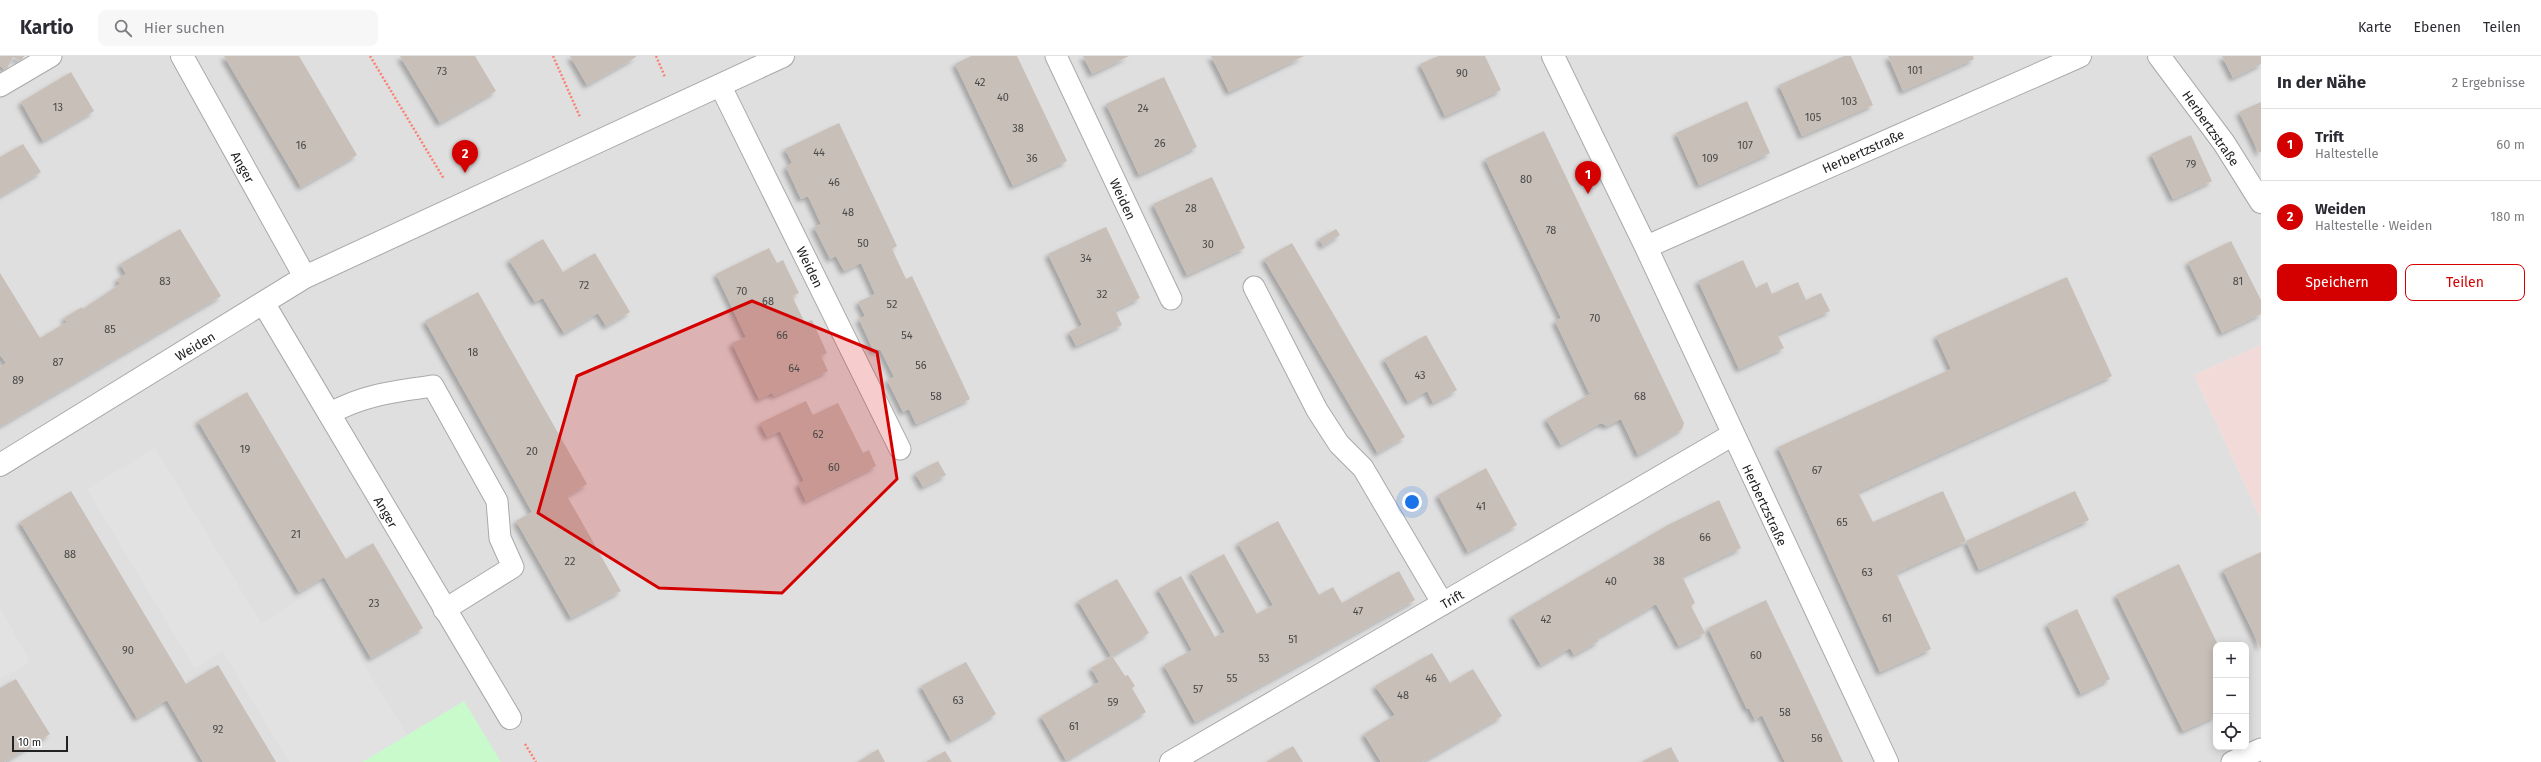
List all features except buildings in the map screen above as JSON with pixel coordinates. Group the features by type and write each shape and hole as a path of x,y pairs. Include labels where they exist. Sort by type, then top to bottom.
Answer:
{"street":[{"name":"Anger","path":"182,56 305,277"},
{"name":"Weiden","path":"0,465 264,304 305,277 783,56"},
{"name":"Herbertzstraße","path":"1553,56 1646,247 1732,436 1887,762"},
{"name":"Herbertzstraße","path":"1646,247 2080,56"},
{"name":"Herbertzstraße","path":"2159,56 2224,143 2261,202"},
{"name":"Anger","path":"264,304 444,610 510,718"},
{"name":"Trift","path":"1171,762 1732,436"}],"lane":[{"path":"0,86 52,56"},
{"name":"Weiden","path":"1056,56 1171,299"},
{"name":"Weiden","path":"720,85 900,449"},
{"path":"1254,286 1316,410 1339,444 1363,468 1443,604"},
{"path":"329,414 348,403 377,394 432,386 497,501 500,538 513,567 444,610"},
{"path":"2232,762 2261,749"}],"path":[{"path":"370,56 446,181 458,206"},
{"path":"553,56 592,145"}],"highlighted area":[{"path":"752,301 877,352 897,479 782,593 659,588 538,513 577,376"}],"shaded area":[{"path":"0,56 2261,56 2261,345 2194,375 2261,519 2261,762 0,762"},
{"path":"2261,345 2261,519 2194,375"},
{"path":"155,448 261,623 318,589 407,735 362,762 289,762 222,651 194,668 87,489"},
{"path":"0,608 30,662 0,679"}],"green space":[{"path":"464,701 501,762 362,762"}],"place":[{"name":"Weiden","path":"465,173"},
{"name":"Trift","path":"1588,194"}]}
